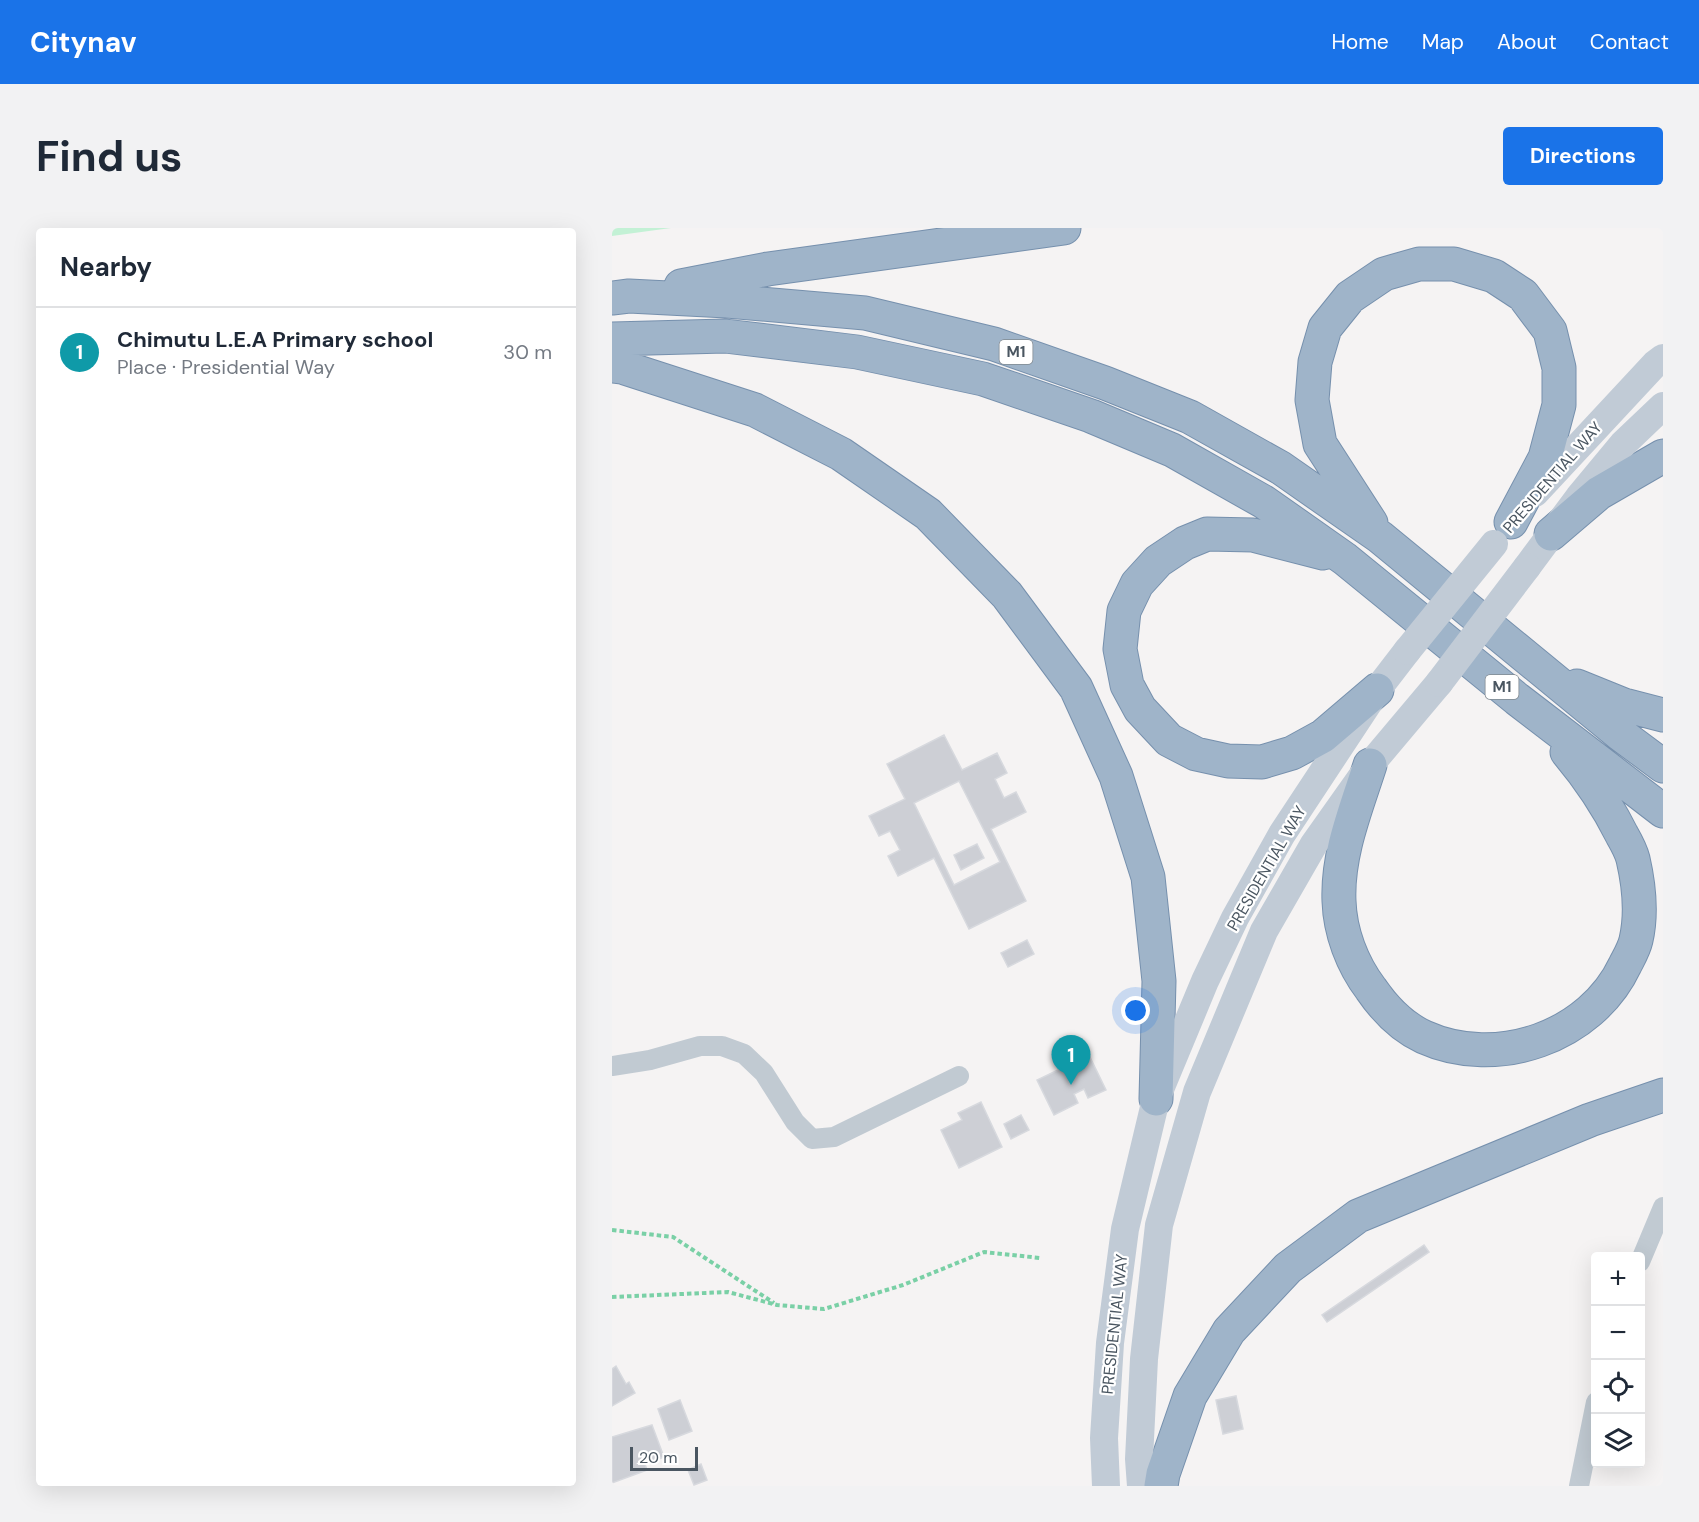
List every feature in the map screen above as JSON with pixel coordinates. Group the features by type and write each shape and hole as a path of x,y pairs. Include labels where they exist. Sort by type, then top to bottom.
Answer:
{"highway":[{"path":"620,297 768,269 1064,228"},
{"path":"1380,537 1320,444 1312,400 1315,362 1325,328 1350,297 1384,274 1419,264 1455,264 1494,276 1523,295 1550,330 1559,368 1559,405 1545,458 1502,533"},
{"name":"M1","path":"620,297 727,301 865,313 994,344 1105,383 1191,417 1281,468 1380,537 1620,734 1663,766"},
{"name":"M1","path":"612,339 724,336 856,352 983,379 1091,416 1172,450 1264,502 1345,559 1533,711 1663,811"},
{"path":"612,366 755,410 841,454 928,514 1007,595 1076,688 1116,776 1148,877 1159,981 1156,1099"},
{"path":"1551,534 1599,493 1663,456"},
{"path":"1345,559 1253,536 1207,534 1185,543 1158,561 1137,584 1124,611 1120,649 1128,685 1140,709 1169,740 1196,754 1228,760 1262,762 1292,753 1323,736 1377,690"},
{"path":"1552,677 1624,705 1663,715"},
{"path":"1370,765 1343,850 1339,900 1344,938 1362,978 1387,1011 1423,1037 1456,1048 1488,1050 1522,1047 1560,1032 1594,1009 1618,980 1636,942 1640,902 1633,857 1609,808 1579,766 1533,711"},
{"path":"1161,1486 1190,1396 1229,1331 1287,1268 1358,1216 1590,1120 1663,1095"}],"main road":[{"name":"PRESIDENTIAL WAY","path":"1106,1486 1104,1438 1110,1342 1125,1229 1156,1099 1205,981 1235,918 1282,834 1377,690 1550,475 1663,358"},
{"name":"PRESIDENTIAL WAY","path":"1141,1486 1139,1459 1144,1359 1159,1225 1197,1092 1264,931 1314,844 1370,765 1439,683 1579,497 1623,444 1663,406"}],"street":[{"path":"612,1066 650,1060 700,1046 722,1046 744,1054 764,1072 795,1122 812,1139 834,1137 959,1076"},
{"path":"1645,1252 1663,1207"},
{"path":"1579,1486 1594,1414"}],"path":[{"path":"612,1230 673,1237 777,1305"},
{"path":"612,1297 728,1292 777,1305 824,1309 903,1285 984,1252 1040,1258"}],"green space":[{"path":"612,228 671,228 612,236"}],"building":[{"path":"944,735 962,770 997,753 1007,773 995,779 1004,798 1016,792 1026,812 991,829 1026,901 969,929 934,858 898,876 888,856 900,850 890,831 879,836 869,816 905,799 887,764","holes":["959,781 1000,862 954,885 914,803"]},
{"path":"977,844 984,858 961,870 954,855"},
{"path":"1027,940 1034,954 1008,967 1001,953"},
{"path":"1089,1055 1106,1090 1088,1098 1084,1089 1074,1094 1078,1103 1054,1115 1037,1080"},
{"path":"981,1102 1002,1147 959,1168 941,1130 962,1120 958,1113"},
{"path":"1021,1115 1029,1130 1011,1139 1004,1124"},
{"path":"1424,1245 1429,1252 1327,1322 1322,1315"},
{"path":"616,1366 626,1384 629,1382 635,1393 612,1406 612,1369"},
{"path":"1236,1396 1243,1429 1223,1434 1216,1400"},
{"path":"680,1400 692,1431 669,1440 658,1409"},
{"path":"652,1425 664,1457 645,1464 647,1470 612,1483 612,1437"},
{"path":"701,1464 707,1480 694,1485 688,1470"}],"place":[{"name":"Chimutu L.E.A Primary school","path":"1071,1085"}]}
